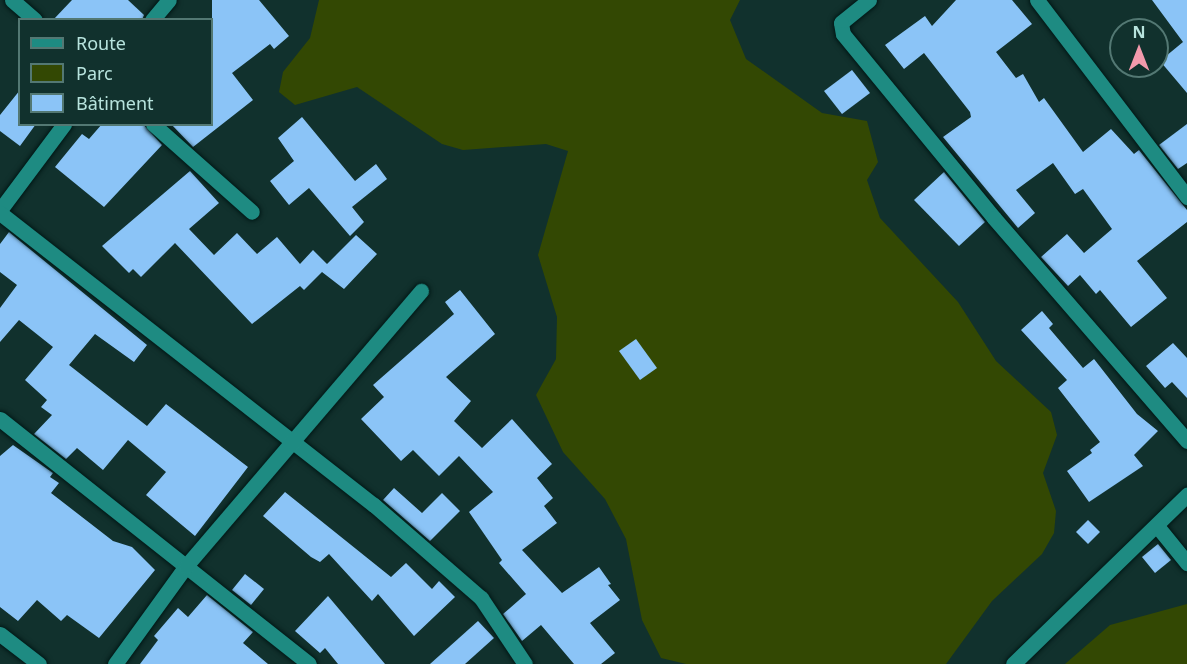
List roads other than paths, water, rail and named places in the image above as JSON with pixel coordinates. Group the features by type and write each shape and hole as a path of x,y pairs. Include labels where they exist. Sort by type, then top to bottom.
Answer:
{"street":[{"path":"12,0 32,18"},
{"path":"154,18 169,0"},
{"path":"869,0 841,23 843,34 994,218 1187,441"},
{"path":"1037,0 1187,197"},
{"path":"63,126 0,212 294,439 481,598 525,664"},
{"path":"155,126 252,212"},
{"path":"115,664 186,566 421,291"},
{"path":"0,420 309,664"},
{"path":"1013,664 1187,495"},
{"path":"1157,526 1187,563"},
{"path":"0,634 39,664"}]}
